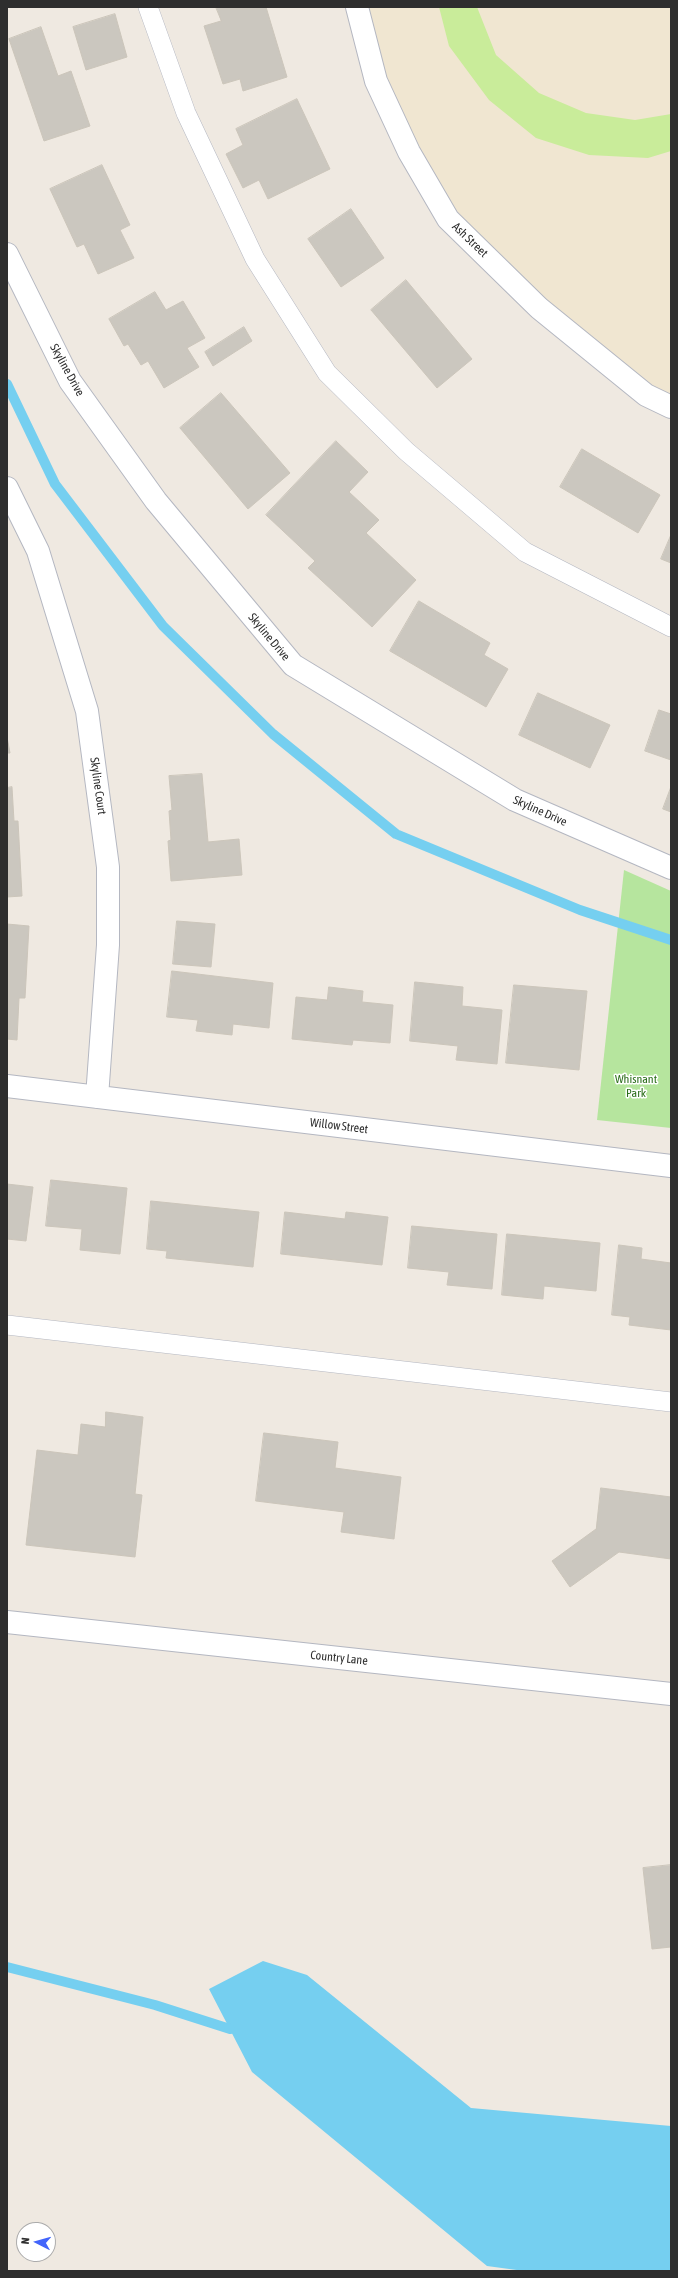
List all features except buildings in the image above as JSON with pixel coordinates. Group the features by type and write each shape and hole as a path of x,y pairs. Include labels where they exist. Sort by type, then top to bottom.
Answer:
{"street":[{"name":"Ash Street","path":"357,7 376,81 409,152 448,219 539,308 646,396 671,407"},
{"name":"Skyline Drive","path":"7,254 70,381 156,501 293,665 515,800 671,868"},
{"name":"Skyline Court","path":"7,488 38,551 88,719 108,866 108,945 97,1097"},
{"name":"Willow Street","path":"7,1086 671,1166"},
{"name":"Country Lane","path":"7,1622 671,1694"}],"lane":[{"path":"148,7 186,113 255,259 327,373 406,451 525,552 671,627"},
{"path":"7,1325 671,1402"}],"shaded area":[{"path":"357,7 671,7 671,407 448,219 409,152"}],"green space":[{"path":"439,7 477,7 496,55 539,93 586,113 635,120 671,114 671,151 648,158 589,155 536,138 489,100 449,46"},
{"name":"Whisnant Park","path":"624,870 671,891 671,1128 597,1120"}],"water":[{"path":"263,1961 307,1975 471,2108 671,2126 671,2271 524,2271 487,2266 252,2072 209,1989"}],"waterway":[{"path":"7,384 55,484 163,626 273,734 396,834 580,910 671,940"},
{"path":"7,1967 155,2005 230,2029"}]}
